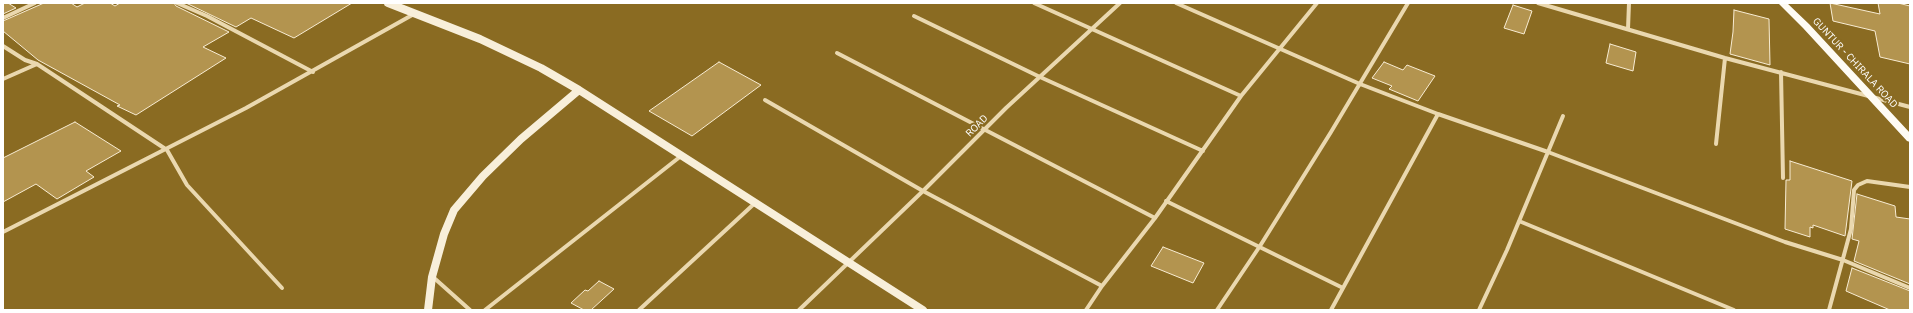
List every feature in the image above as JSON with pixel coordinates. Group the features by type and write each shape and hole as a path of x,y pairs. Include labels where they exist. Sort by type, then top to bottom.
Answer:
{"main road":[{"name":"GUNTUR - CHIRALA ROAD","path":"1782,3 1910,139"}],"street":[{"path":"3,18 35,3"},
{"path":"177,3 206,16 313,72"},
{"path":"388,3 510,52 579,90 923,310"},
{"path":"1034,3 1241,96"},
{"name":"ROAD","path":"799,310 984,130 1120,3"},
{"path":"1176,3 1360,84 1438,114 1548,152 1784,242 1843,260 1910,288"},
{"path":"1086,310 1102,286 1155,218 1241,96 1281,49 1317,3"},
{"path":"1217,310 1260,246 1408,3"},
{"path":"1538,3 1725,58 1871,96 1910,108"},
{"path":"1628,29 1629,3"},
{"path":"3,232 167,150 313,72 414,14"},
{"path":"914,16 1040,77 1203,151"},
{"path":"3,46 25,60 37,64 167,150 186,185 282,288"},
{"path":"837,53 1155,218"},
{"path":"1716,144 1725,58"},
{"path":"3,79 37,64"},
{"path":"1781,72 1783,178"},
{"path":"428,310 432,276 444,234 454,210 483,176 521,139 579,90"},
{"path":"765,100 923,191 1102,286"},
{"path":"1332,310 1438,114"},
{"path":"1479,310 1507,250 1563,116"},
{"path":"485,310 681,156"},
{"path":"1830,310 1851,228 1854,190 1858,185 1867,181 1910,187"},
{"path":"1166,201 1343,288"},
{"path":"639,310 755,203"},
{"path":"1519,221 1734,310"},
{"path":"432,276 470,310"}],"building":[{"path":"3,3 8,3 16,8 3,14"},
{"path":"44,3 71,3 77,7 85,3 110,3 115,6 120,3 174,3 176,6 229,32 203,47 226,58 136,115 117,106 120,105 38,60 3,31 3,21"},
{"path":"186,3 352,3 294,38 251,18 236,27"},
{"path":"1830,3 1880,14 1878,3 1898,3 1910,6 1910,64 1880,57 1875,31 1833,21"},
{"path":"1513,5 1532,11 1524,34 1504,28"},
{"path":"1734,10 1769,19 1770,65 1730,54"},
{"path":"1610,44 1636,52 1633,71 1606,63"},
{"path":"719,62 761,85 692,136 649,111"},
{"path":"1384,62 1403,70 1407,65 1435,76 1418,101 1389,89 1392,86 1372,78"},
{"path":"75,122 121,151 86,171 94,177 57,199 36,184 3,202 3,158"},
{"path":"1790,161 1852,181 1845,236 1813,225 1813,228 1810,227 1810,237 1785,229 1786,180 1790,180"},
{"path":"1857,194 1895,206 1896,217 1910,219 1910,284 1854,261 1859,241 1852,239"},
{"path":"1163,247 1204,263 1193,283 1151,266"},
{"path":"1852,268 1910,291 1910,310 1890,310 1846,291"},
{"path":"599,281 614,289 591,310 584,310 571,303 585,290 588,291"}]}
